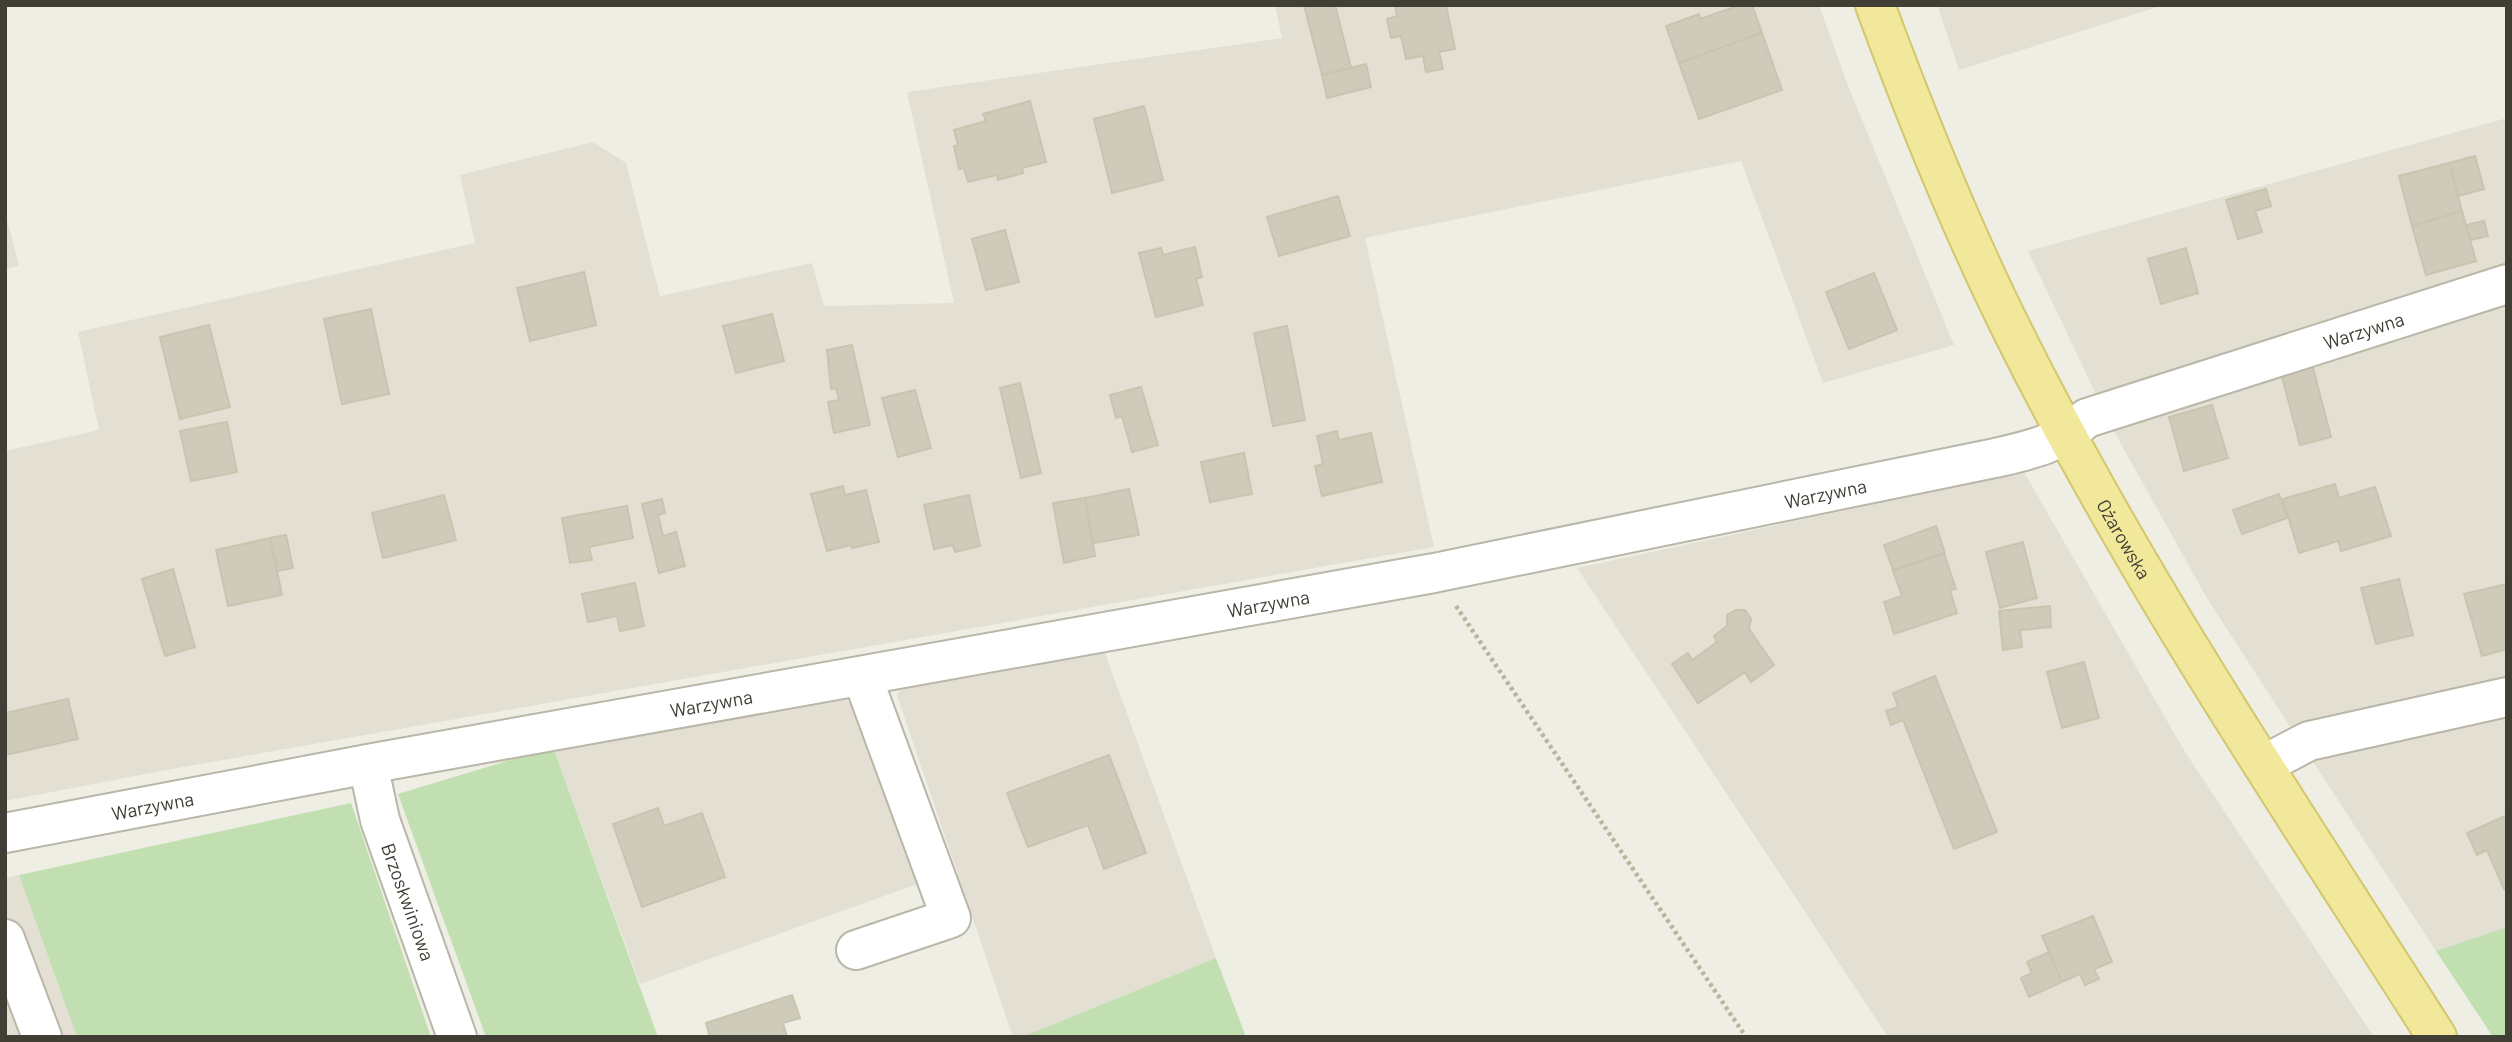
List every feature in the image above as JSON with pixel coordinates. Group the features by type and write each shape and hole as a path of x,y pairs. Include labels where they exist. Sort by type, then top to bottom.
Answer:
{"main road":[{"name":"Ożarowska","path":"1875,5 1919,124 1961,220 2012,331 2067,435 2165,607 2437,1037"}],"street":[{"name":"Warzywna","path":"5,833 368,764 1434,573 1995,458 2039,448 2067,435 2087,418 2507,284"},
{"path":"856,950 951,918 862,676"},
{"path":"2263,765 2309,741 2507,697"},
{"name":"Brzoskwiniowa","path":"368,764 380,820 457,1037"},
{"path":"5,939 43,1037"}],"path":[{"path":"1434,573 1746,1037"}],"shaded area":[{"path":"1275,5 1819,5 1847,83 1954,345 1823,383 1741,161 1365,238 1434,547 172,769 5,801 5,451 99,430 78,332 475,243 460,175 593,142 626,163 660,296 812,263 824,306 954,303 907,92 1282,38"},
{"path":"1937,5 2164,5 1959,70"},
{"path":"2507,118 2507,927 2436,951 2208,600 2111,426 2028,251"},
{"path":"5,212 19,266 5,269"},
{"path":"2024,472 2185,752 2374,1037 1888,1037 1577,568"},
{"path":"1101,642 1216,958 1022,1037 1013,1037 897,695 906,678"},
{"path":"839,694 856,708 920,883 640,984 553,747"},
{"path":"19,875 77,1037 5,1037 5,878"}],"green space":[{"path":"553,747 658,1037 486,1037 398,794"},
{"path":"351,803 431,1037 77,1037 19,875"},
{"path":"2507,927 2507,1037 2493,1037 2436,951"},
{"path":"1216,958 1246,1037 1022,1037"}],"building":[{"path":"1304,5 1335,5 1351,68 1322,75"},
{"path":"1395,5 1446,5 1455,49 1439,52 1443,69 1426,72 1423,56 1406,59 1401,36 1391,38 1387,19 1397,16"},
{"path":"1740,5 1752,5 1762,33 1679,63 1666,26 1699,14 1700,19"},
{"path":"1762,33 1782,90 1699,119 1679,63"},
{"path":"1366,64 1371,87 1327,98 1322,75"},
{"path":"1030,101 1046,162 1022,168 1023,173 998,180 997,175 968,182 964,168 959,169 954,130 986,121 983,114"},
{"path":"1144,106 1163,180 1112,193 1094,119"},
{"path":"2475,156 2484,189 2458,196 2449,163"},
{"path":"2449,163 2462,211 2412,226 2399,176"},
{"path":"2266,189 2271,206 2255,211 2262,232 2238,239 2226,200"},
{"path":"1338,196 1350,236 1279,256 1267,217"},
{"path":"2462,211 2476,261 2426,275 2412,226"},
{"path":"2484,221 2488,236 2471,240 2466,225"},
{"path":"1005,230 1019,282 986,290 972,239"},
{"path":"1195,247 1202,277 1196,279 1203,305 1156,317 1139,253 1161,248 1163,255"},
{"path":"2186,248 2198,293 2161,304 2148,259"},
{"path":"584,272 596,325 530,341 517,288"},
{"path":"1874,273 1897,330 1849,349 1826,292"},
{"path":"371,309 389,394 342,404 324,319"},
{"path":"772,314 784,361 736,373 723,326"},
{"path":"209,325 230,407 180,419 160,337"},
{"path":"1287,326 1305,420 1273,426 1254,333"},
{"path":"852,345 870,425 834,433 828,402 839,400 836,388 831,389 827,350"},
{"path":"2312,364 2331,437 2300,445 2281,373"},
{"path":"1020,383 1041,473 1021,478 1000,388"},
{"path":"1141,387 1158,445 1132,452 1122,416 1116,418 1110,395"},
{"path":"915,390 931,448 898,457 882,398"},
{"path":"2212,405 2228,458 2184,471 2169,417"},
{"path":"227,422 237,472 191,481 180,431"},
{"path":"1337,431 1339,440 1371,433 1382,482 1322,496 1315,466 1323,464 1317,436"},
{"path":"1244,453 1252,494 1210,502 1201,462"},
{"path":"2335,484 2339,498 2375,487 2391,536 2341,551 2338,541 2299,553 2283,499"},
{"path":"843,486 845,495 866,490 879,542 827,551 811,494"},
{"path":"1129,489 1139,535 1093,543 1085,498"},
{"path":"2279,494 2287,518 2242,534 2233,510"},
{"path":"444,495 456,540 383,558 372,513"},
{"path":"969,495 980,546 955,552 953,545 934,549 924,505"},
{"path":"1085,498 1095,556 1064,563 1053,503"},
{"path":"662,499 665,513 658,515 663,536 676,532 685,566 659,573 642,504"},
{"path":"627,506 633,538 589,547 592,560 570,563 562,518"},
{"path":"1936,526 1945,553 1893,570 1884,545"},
{"path":"286,535 293,568 277,571 270,538"},
{"path":"270,538 282,595 228,606 216,550"},
{"path":"2023,542 2037,598 2000,608 1986,552"},
{"path":"1944,553 1956,589 1950,590 1957,613 1894,634 1884,602 1902,596 1893,571"},
{"path":"173,569 195,647 165,656 142,579"},
{"path":"2399,579 2413,635 2376,644 2361,588"},
{"path":"635,583 644,626 620,631 617,616 588,622 582,594"},
{"path":"2507,584 2507,649 2482,656 2464,594"},
{"path":"2050,606 2051,627 2020,630 2022,647 2003,650 1999,611"},
{"path":"1736,610 1745,610 1751,619 1749,629 1774,665 1751,682 1745,672 1698,703 1672,664 1688,653 1692,660 1717,642 1714,636 1727,626 1727,615"},
{"path":"2084,662 2099,718 2062,728 2047,672"},
{"path":"1935,676 1997,832 1954,849 1903,720 1891,725 1886,711 1898,707 1893,693"},
{"path":"68,699 78,739 5,755 5,713"},
{"path":"1109,755 1146,853 1104,869 1088,825 1028,847 1007,793"},
{"path":"658,808 664,826 702,813 725,877 642,907 613,824"},
{"path":"2505,816 2507,887 2504,889 2487,850 2477,855 2467,833"},
{"path":"2093,916 2112,962 2094,969 2099,979 2085,985 2080,974 2062,982 2042,936"},
{"path":"2049,952 2062,982 2029,997 2021,978 2032,973 2027,962"},
{"path":"792,995 800,1018 783,1023 787,1037 710,1037 706,1023"}]}
